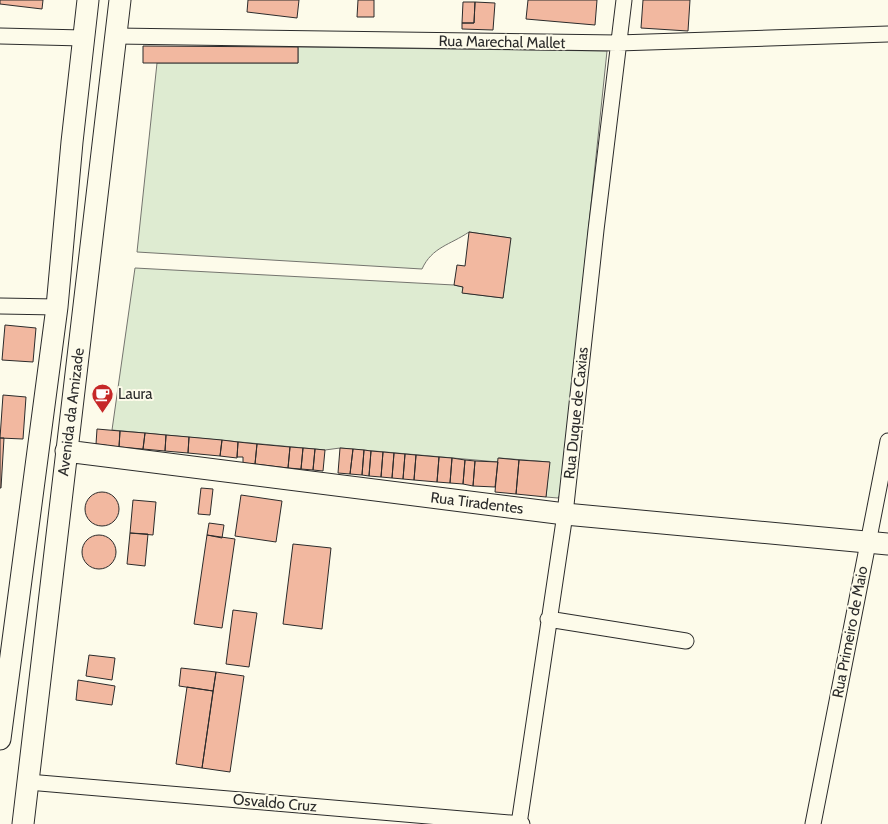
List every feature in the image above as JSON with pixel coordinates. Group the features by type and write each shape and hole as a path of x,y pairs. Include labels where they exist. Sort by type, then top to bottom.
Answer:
{"main road":[{"name":"Avenida da Amizade","path":"0,739 57,307 72,142 88,0"},
{"name":"Avenida da Amizade","path":"22,824 120,0"},
{"path":"72,142 104,137"},
{"name":"Rua Tiradentes","path":"66,451 566,514 888,544"},
{"path":"24,560 54,560"}],"street":[{"name":"Rua Duque de Caxias","path":"520,824 548,620 566,514 624,0"},
{"name":"Rua Marechal Mallet","path":"116,36 618,43 888,34"},
{"path":"0,36 83,38"},
{"path":"0,306 57,307"},
{"name":"Rua Primeiro de Maio","path":"812,824 888,440"},
{"path":"548,620 686,641"},
{"name":"Osvaldo Cruz","path":"28,782 520,824"}],"green space":[{"path":"298,47 607,51 561,493 558,498 546,497 549,462 499,458 498,462 340,448 325,450 112,430 135,268 454,285 463,287 463,293 503,298 510,238 469,232 436,251 422,269 137,252 157,63 298,63"}],"building":[{"path":"0,0 43,0 42,9 0,4"},
{"path":"248,0 299,0 297,18 247,12"},
{"path":"358,0 374,0 374,17 357,17"},
{"path":"528,0 597,0 595,25 526,19"},
{"path":"643,0 690,0 688,31 641,28"},
{"path":"463,2 475,2 474,23 462,23"},
{"path":"475,2 495,3 493,30 462,29 462,23 474,23"},
{"path":"143,46 298,47 298,63 143,63"},
{"path":"469,232 511,238 503,298 462,293 463,287 454,285 457,265 465,266"},
{"path":"5,325 36,328 33,362 2,360"},
{"path":"3,395 26,397 23,439 0,438"},
{"path":"97,429 120,431 119,447 96,444"},
{"path":"120,431 145,433 143,449 119,447"},
{"path":"145,433 166,435 165,451 143,449"},
{"path":"166,435 189,437 188,453 165,451"},
{"path":"189,437 222,440 220,456 188,453"},
{"path":"0,438 4,438 1,488 0,488"},
{"path":"222,440 238,442 237,458 220,456"},
{"path":"238,442 257,444 255,464 243,463 243,457 237,457"},
{"path":"257,444 290,447 288,468 255,464"},
{"path":"290,447 303,448 301,469 288,468"},
{"path":"303,448 315,449 313,470 301,469"},
{"path":"340,448 353,449 350,474 338,473"},
{"path":"315,449 325,450 323,471 313,470"},
{"path":"353,449 364,450 362,475 350,474"},
{"path":"364,450 371,451 369,476 362,475"},
{"path":"371,451 383,452 381,477 369,476"},
{"path":"383,452 394,453 392,478 381,477"},
{"path":"394,453 405,454 403,479 392,478"},
{"path":"405,454 416,455 414,480 403,479"},
{"path":"416,455 439,457 437,482 414,480"},
{"path":"439,457 452,458 450,483 437,482"},
{"path":"452,458 465,460 463,484 450,483"},
{"path":"498,458 519,460 516,494 495,492"},
{"path":"465,460 475,461 473,486 463,484"},
{"path":"519,460 550,462 546,497 516,494"},
{"path":"475,461 498,462 495,487 473,486"},
{"path":"201,488 213,489 210,515 198,514"},
{"path":"102,492 109,493 114,497 118,502 118,516 114,521 109,525 102,526 95,525 90,521 86,516 85,509 86,502 90,497 95,493"},
{"path":"241,495 282,501 276,542 235,536"},
{"path":"133,500 156,502 153,535 130,533"},
{"path":"209,523 224,525 222,538 207,535"},
{"path":"130,533 148,534 145,566 127,564"},
{"path":"99,535 106,536 111,540 115,545 115,559 111,564 106,568 99,569 92,568 87,564 83,559 82,552 83,545 87,540 92,536"},
{"path":"207,535 235,539 222,628 194,624"},
{"path":"293,544 331,548 322,629 283,624"},
{"path":"233,610 257,613 249,667 226,664"},
{"path":"89,655 115,658 112,680 86,676"},
{"path":"181,668 216,672 213,691 179,686"},
{"path":"216,672 244,676 230,772 202,768"},
{"path":"78,680 115,686 112,705 76,700"},
{"path":"187,687 213,691 202,768 176,764"}],"place":[{"name":"Laura","path":"102,413"}]}
